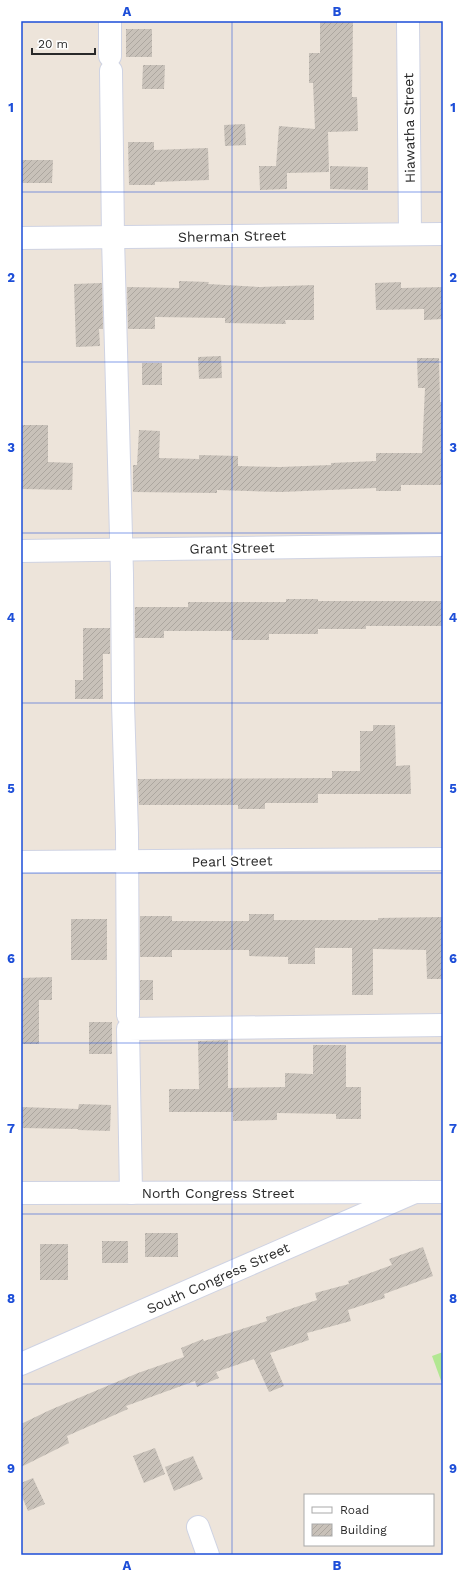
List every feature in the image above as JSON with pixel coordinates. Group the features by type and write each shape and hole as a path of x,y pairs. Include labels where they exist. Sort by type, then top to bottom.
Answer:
{"street":[{"path":"110,21 113,238 122,550 128,1015"},
{"name":"Hiawatha Street","path":"408,21 410,234"},
{"name":"Sherman Street","path":"21,238 443,234"},
{"name":"Grant Street","path":"21,551 443,545"},
{"name":"Pearl Street","path":"21,862 443,859"},
{"path":"131,1193 128,1029 443,1025"},
{"name":"South Congress Street","path":"21,1364 415,1192"},
{"name":"North Congress Street","path":"21,1193 443,1192"},
{"path":"198,1527 208,1555"}],"green space":[{"path":"443,1352 443,1386 432,1356"}],"building":[{"path":"320,21 353,21 352,97 357,97 358,131 328,132 329,172 287,173 287,189 260,190 259,166 276,166 279,126 315,129 313,83 309,83 309,53 320,53"},
{"path":"126,29 152,29 152,57 126,57"},
{"path":"143,65 165,65 164,89 142,89"},
{"path":"245,124 246,145 225,146 224,125"},
{"path":"128,142 154,142 154,150 208,148 209,180 155,182 155,185 129,185"},
{"path":"21,160 53,160 52,183 21,183"},
{"path":"330,166 368,167 368,190 330,189"},
{"path":"179,281 209,282 208,284 260,287 314,285 314,320 285,320 286,324 225,323 225,318 155,317 155,329 128,329 127,287 179,288"},
{"path":"401,282 401,288 443,287 443,319 424,320 424,309 376,310 375,283"},
{"path":"102,283 103,329 99,329 100,346 76,347 74,284"},
{"path":"221,356 222,378 199,379 198,357"},
{"path":"417,358 439,358 440,402 443,402 443,485 401,485 401,491 376,491 376,488 281,492 217,490 217,493 133,492 133,465 137,465 139,430 160,431 159,458 199,459 199,455 238,456 238,466 280,467 331,465 331,463 376,461 376,453 422,453 425,388 418,388"},
{"path":"142,363 162,363 162,385 142,385"},
{"path":"21,425 48,425 48,462 73,463 72,490 21,489"},
{"path":"286,599 318,599 318,601 443,601 443,626 366,626 366,629 318,629 318,634 269,634 269,640 232,640 232,631 164,631 164,638 135,638 135,607 188,607 188,602 286,602"},
{"path":"83,628 110,628 110,654 103,654 103,699 75,699 75,680 83,680"},
{"path":"373,725 395,725 396,766 410,765 411,794 318,794 318,803 265,803 265,809 238,809 238,805 139,805 138,779 332,778 332,771 360,771 360,731 373,731"},
{"path":"249,914 274,914 274,920 378,920 378,918 443,917 443,979 427,979 426,950 373,949 373,995 352,995 352,948 315,948 315,964 288,964 288,957 249,956 249,950 172,950 172,957 140,957 140,916 172,916 172,921 249,921"},
{"path":"71,919 107,919 107,960 71,960"},
{"path":"52,977 52,1000 39,1000 39,1044 21,1044 21,978"},
{"path":"140,980 153,980 153,1000 140,1000"},
{"path":"89,1022 112,1022 112,1054 89,1054"},
{"path":"228,1040 228,1088 285,1087 285,1073 313,1074 313,1045 346,1045 346,1087 361,1087 361,1119 336,1119 336,1114 277,1113 277,1120 233,1121 233,1112 169,1112 169,1089 199,1089 198,1041"},
{"path":"79,1104 111,1105 110,1131 21,1128 21,1107 78,1109"},
{"path":"145,1233 178,1233 178,1257 145,1257"},
{"path":"102,1241 128,1241 128,1263 102,1263"},
{"path":"40,1244 68,1244 68,1280 40,1280"},
{"path":"423,1247 433,1276 384,1294 385,1298 348,1310 351,1321 307,1333 309,1340 270,1353 284,1386 269,1392 254,1359 216,1372 219,1378 197,1387 195,1381 126,1406 128,1409 67,1436 69,1443 21,1467 21,1424 50,1410 138,1373 184,1357 181,1348 203,1339 204,1341 267,1321 266,1317 317,1300 315,1293 349,1284 348,1281 392,1265 389,1259"},
{"path":"155,1448 165,1474 144,1483 133,1456"},
{"path":"193,1456 203,1479 174,1491 165,1467"},
{"path":"33,1478 45,1504 28,1511 21,1494 21,1483"}]}
